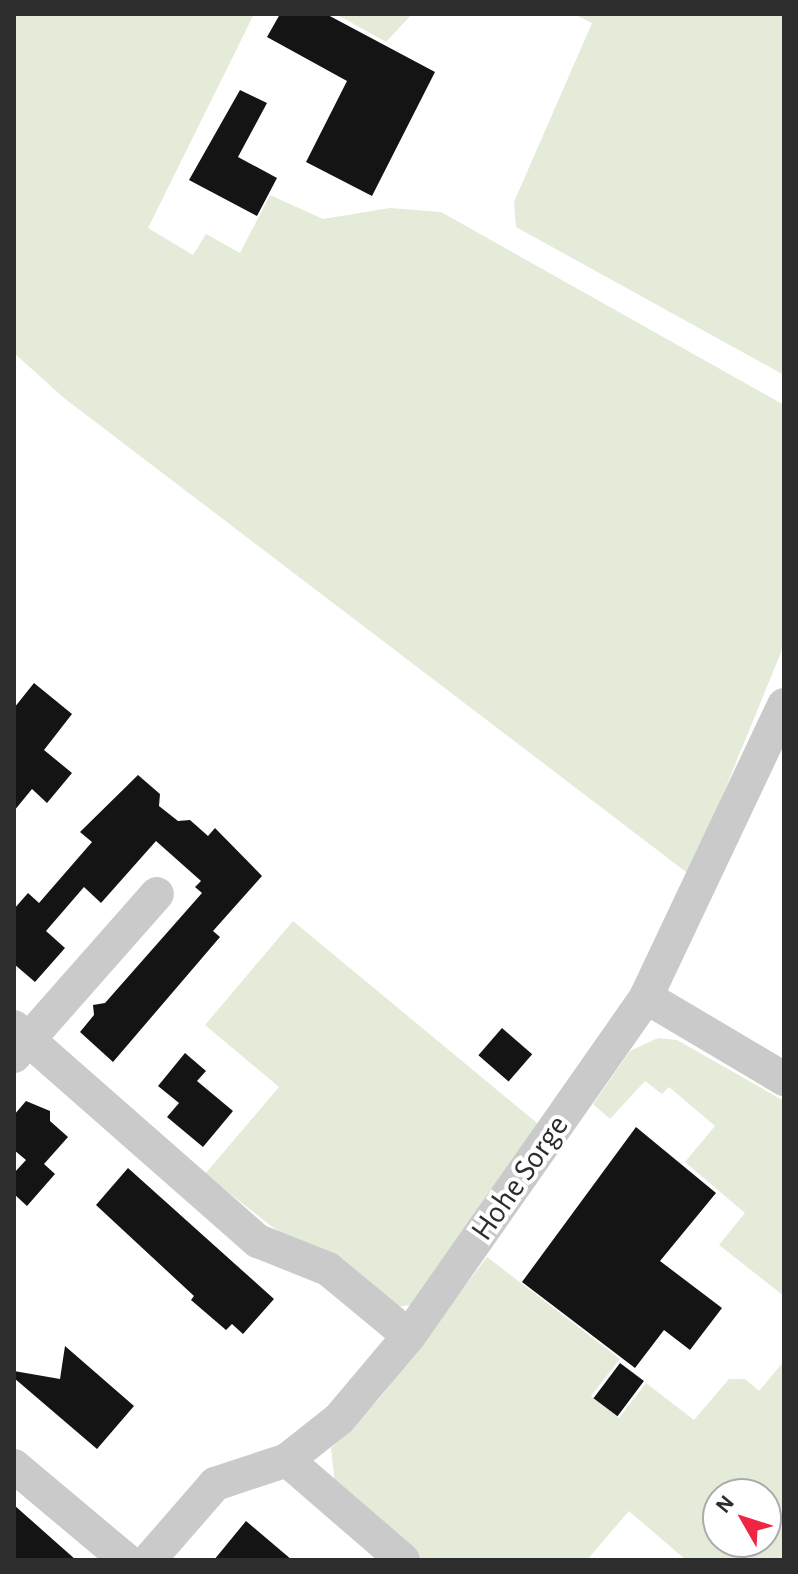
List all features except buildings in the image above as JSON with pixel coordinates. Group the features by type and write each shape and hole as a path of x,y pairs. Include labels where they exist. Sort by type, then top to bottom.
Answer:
{"street":[{"name":"Hohe Sorge","path":"149,1560 215,1484 287,1460 339,1419 409,1336 646,997 784,705"},
{"path":"157,894 19,1041 258,1241 328,1269 409,1336"},
{"path":"646,997 784,1079"},
{"path":"287,1460 403,1560"},
{"path":"14,1466 126,1560"}],"green space":[{"path":"14,14 254,14 148,228 193,255 206,234 240,253 270,195 323,219 390,208 441,212 784,405 784,645 690,875 64,398 14,353"},
{"path":"336,14 412,14 386,42"},
{"path":"574,14 784,14 784,375 516,227 514,202 592,23"},
{"path":"293,921 543,1128 418,1304 396,1307 271,1226 205,1174 279,1087 205,1025"},
{"path":"658,1038 677,1040 784,1101 784,1296 719,1245 745,1213 685,1162 715,1126 669,1087 662,1094 645,1081 610,1119 593,1104 630,1051"},
{"path":"487,1257 620,1359 591,1396 619,1418 646,1383 694,1420 729,1379 745,1379 759,1391 784,1361 784,1560 686,1560 629,1511 587,1560 414,1560 336,1493 331,1448 379,1399"}]}
